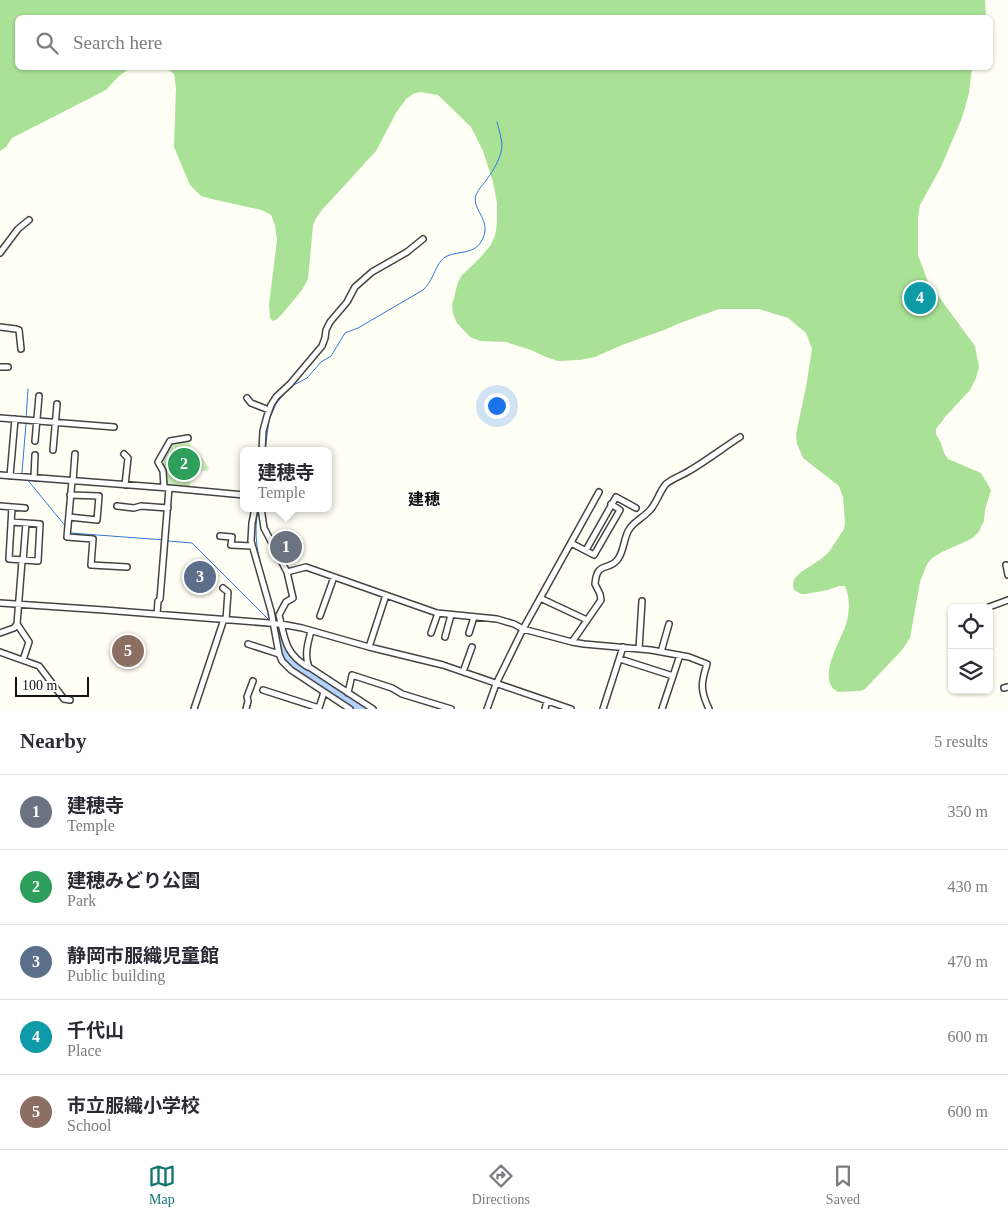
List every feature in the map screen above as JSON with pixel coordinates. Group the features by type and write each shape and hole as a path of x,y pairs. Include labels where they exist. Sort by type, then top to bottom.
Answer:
{"street":[{"path":"0,253 18,229 29,220"},
{"path":"262,447 263,431 269,410 276,397 290,384 322,346 330,322 347,302 355,287 372,272 406,252 423,238"},
{"path":"0,327 19,330 21,349"},
{"path":"0,366 8,367"},
{"path":"35,440 39,396"},
{"path":"247,398 251,403 269,410"},
{"path":"53,450 57,404"},
{"path":"0,418 114,427"},
{"path":"10,476 15,419"},
{"path":"572,642 601,600 595,584 598,570 616,562 622,552 624,539 631,526 652,509 661,490 675,477 689,471 740,437"},
{"path":"157,614 168,508 163,471 158,462 170,441 188,438"},
{"path":"75,454 67,536 93,539 91,565 126,567"},
{"path":"124,454 128,458 126,485"},
{"path":"34,478 35,455"},
{"path":"0,476 240,495"},
{"path":"487,709 496,684 523,629 599,492"},
{"path":"68,518 97,520 99,496 70,495"},
{"path":"586,550 616,496 636,508"},
{"path":"571,543 594,555 620,510 612,504"},
{"path":"0,506 25,508"},
{"path":"117,506 168,508"},
{"path":"11,522 40,524 38,561 9,559 11,522 12,507"},
{"path":"255,512 251,541 274,623 279,654 291,670 350,709"},
{"path":"262,512 264,528 288,572 293,598 286,602 279,615 288,649 293,656 370,708"},
{"path":"0,633 14,628 16,624 26,523"},
{"path":"220,536 232,537 231,545 252,546"},
{"path":"1006,565 1008,575"},
{"path":"288,572 306,567 438,613 506,621 523,629 572,642 661,652 696,659 707,664 702,688 709,709"},
{"path":"320,616 334,577"},
{"path":"194,709 225,620 228,592 224,588"},
{"path":"369,647 386,596"},
{"path":"540,598 587,620"},
{"path":"993,606 1008,600"},
{"path":"639,649 642,601"},
{"path":"0,603 281,624 443,665 571,709"},
{"path":"431,633 438,613"},
{"path":"445,637 451,615"},
{"path":"469,633 474,617"},
{"path":"16,624 29,642 23,660"},
{"path":"661,652 669,624"},
{"path":"309,667 307,662 307,645 311,631"},
{"path":"248,644 279,654"},
{"path":"463,672 472,647"},
{"path":"603,709 623,647"},
{"path":"0,652 39,666 64,698 70,700"},
{"path":"662,709 680,656"},
{"path":"620,659 673,676"},
{"path":"348,693 352,676 451,709"},
{"path":"246,709 247,697 253,681"},
{"path":"263,690 319,708 324,692"},
{"path":"545,709 547,701"}],"green space":[{"path":"0,0 985,0 986,15 15,15 15,70 127,70 106,90 12,138 6,147 0,151"},
{"path":"169,70 972,70 969,93 962,118 941,167 920,205 918,255 928,282 975,346 979,367 970,390 946,416 936,429 936,434 948,459 981,473 991,490 984,521 978,533 971,539 932,558 927,564 920,582 910,638 902,650 865,689 838,692 832,687 829,673 830,664 846,624 848,614 849,600 845,586 806,594 801,594 794,590 794,579 829,552 844,529 845,523 843,497 839,486 803,458 797,444 796,434 812,349 806,333 788,318 759,309 719,309 595,357 580,360 558,361 506,342 480,341 470,337 457,323 452,305 458,282 462,275 490,246 495,236 497,203 493,182 483,151 471,127 438,95 420,92 406,99 396,113 376,151 315,220 308,279 302,290 283,313 273,321 270,318 269,305 277,240 275,225 271,215 262,210 201,196 190,185 174,147 176,88 174,74"},
{"path":"188,439 191,447 198,452 209,468 207,471 191,471 190,488 167,486 167,471 161,460 172,442"}],"waterway":[{"path":"290,387 307,378 321,362 331,356 345,333 358,328 423,290 444,258 478,246 485,228 475,201 478,191 497,163 501,153 502,144 497,122"},
{"path":"26,419 28,389"},
{"path":"266,447 269,420 276,404 287,390"},
{"path":"24,475 22,473 26,423"},
{"path":"26,478 67,528"},
{"path":"258,512 257,547 266,584"},
{"path":"69,531 71,533 164,540"},
{"path":"168,541 192,543 269,620"},
{"path":"278,629 288,656 298,668 362,709"}],"place":[{"name":"千代山","path":"920,298"},
{"name":"建穂みどり公園","path":"184,464"},
{"name":"建穂寺","path":"286,547"},
{"name":"静岡市服織児童館","path":"200,577"},
{"name":"市立服織小学校","path":"128,651"}],"district":[{"name":"建穂","path":"424,499"}]}
